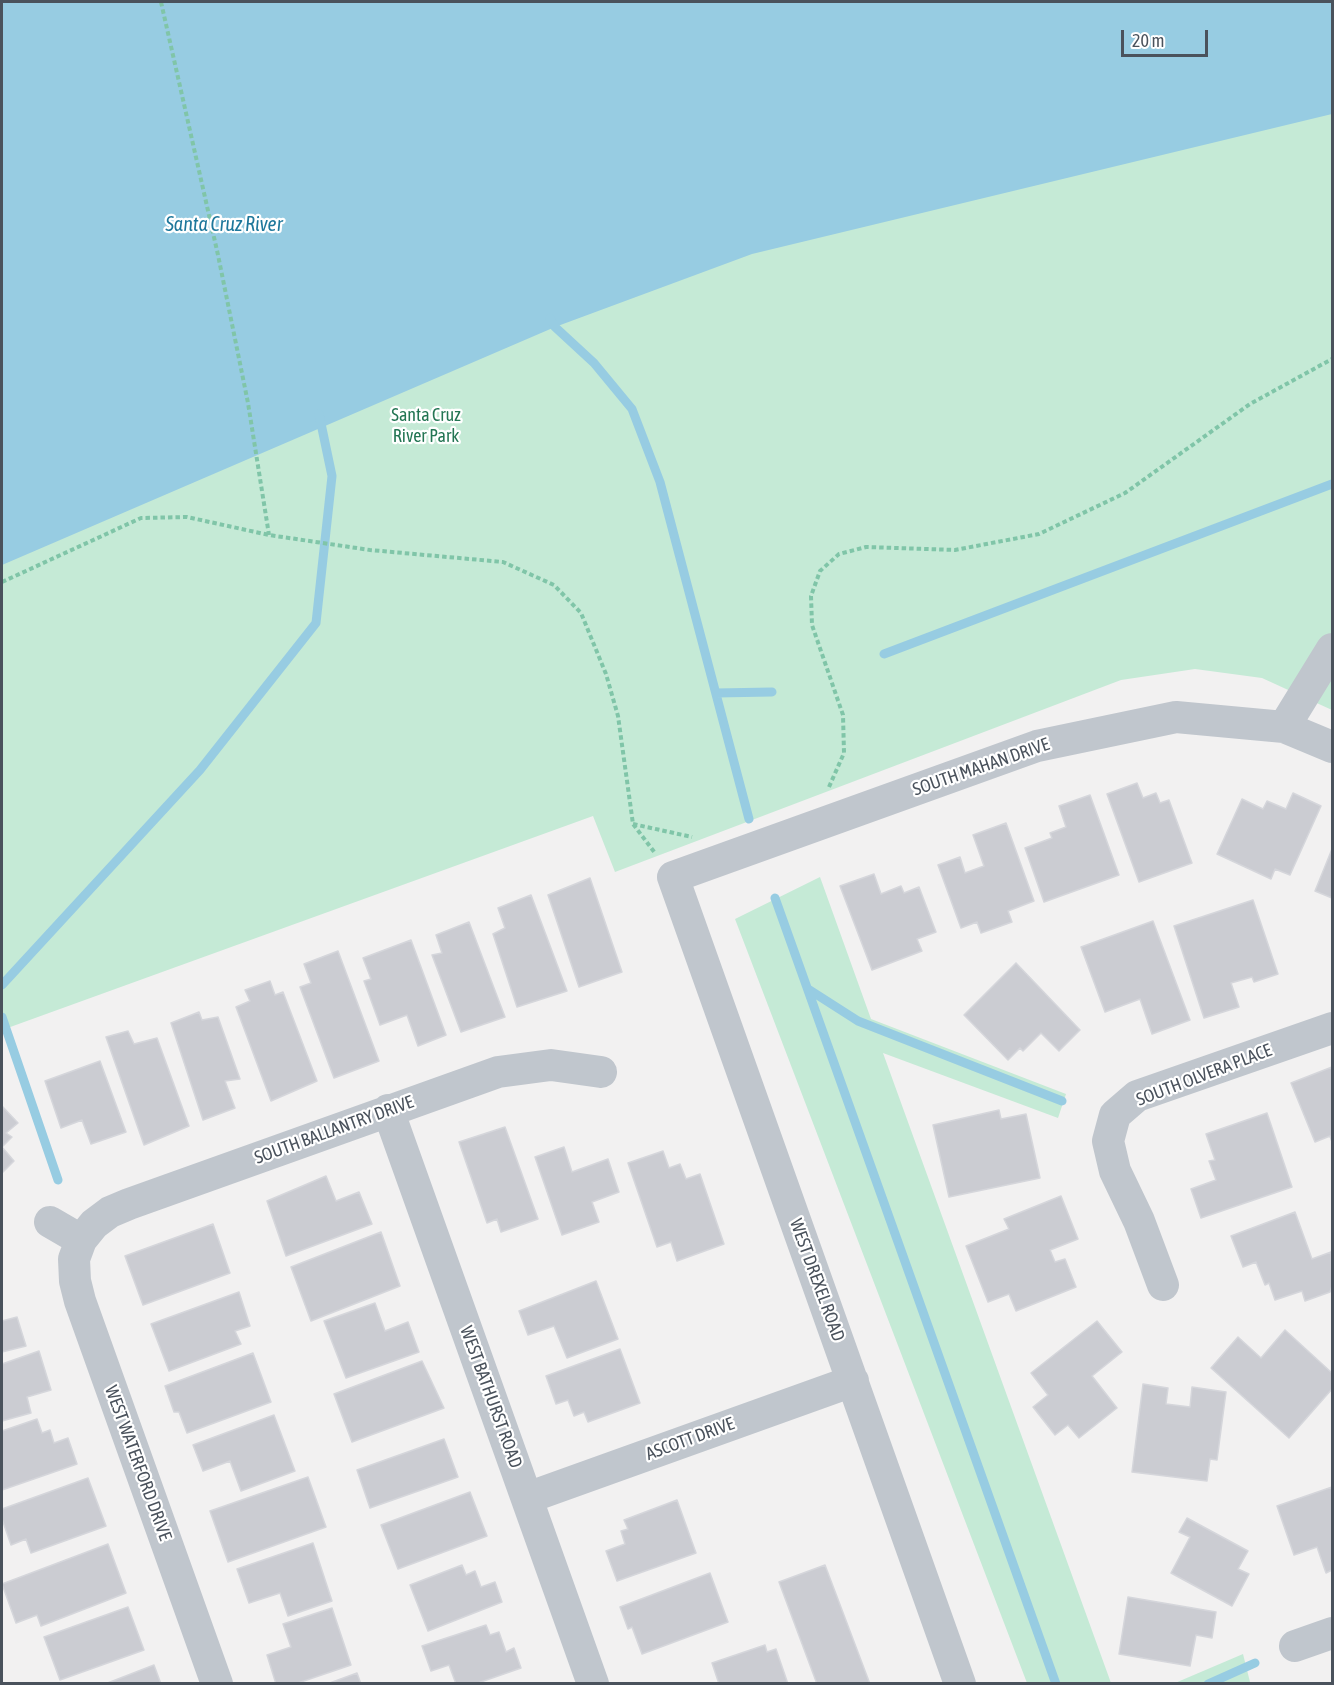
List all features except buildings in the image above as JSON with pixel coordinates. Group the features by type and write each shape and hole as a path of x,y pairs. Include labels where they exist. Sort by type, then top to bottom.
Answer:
{"street":[{"path":"1284,727 1332,649"},
{"name":"SOUTH MAHAN DRIVE","path":"673,877 1036,746 1176,717 1284,727 1332,747"},
{"name":"WEST DREXEL ROAD","path":"673,877 960,1683"},
{"name":"SOUTH OLVERA PLACE","path":"1163,1285 1139,1221 1115,1171 1108,1142 1115,1115 1137,1096 1332,1028"},
{"name":"SOUTH BALLANTRY DRIVE","path":"81,1240 94,1224 110,1212 129,1204 498,1072 525,1066 551,1065 601,1072"},
{"name":"WEST BATHURST ROAD","path":"388,1110 593,1683"},
{"path":"50,1222 81,1240"},
{"name":"WEST WATERFORD DRIVE","path":"81,1240 74,1259 75,1281 80,1301 217,1683"},
{"name":"ASCOTT DRIVE","path":"527,1498 853,1381"},
{"path":"1295,1646 1332,1633"}],"path":[{"path":"161,2 221,266 248,402 269,535"},
{"path":"822,794 831,787 844,753 843,715 812,625 811,596 820,571 838,554 866,547 955,550 1039,534 1125,493 1250,404 1332,358"},
{"path":"2,582 141,518 188,517 269,535 344,546 503,562 554,585 581,613 606,674 618,716 633,824 673,877"},
{"path":"633,824 695,838"}],"green space":[{"name":"Santa Cruz River Park","path":"2,2 1332,2 1332,710 1262,678 1195,669 1121,680 615,872 593,816 2,1030"},
{"path":"820,877 871,1019 1066,1094 1058,1118 883,1053 1111,1683 1027,1683 735,919"},
{"path":"1243,1654 1250,1682 1175,1683"}],"water":[{"name":"Santa Cruz River","path":"2,2 1332,2 1332,114 752,254 555,327 2,565"}],"waterway":[{"path":"550,318 555,327 594,363 632,409 660,482 749,819"},
{"path":"2,985 200,770 316,623 332,476 319,414"},
{"path":"884,654 1332,484"},
{"path":"716,693 772,692"},
{"path":"775,898 1056,1684"},
{"path":"808,989 858,1021 1062,1101"},
{"path":"2,1017 58,1180"},
{"path":"1208,1684 1255,1663"}]}
